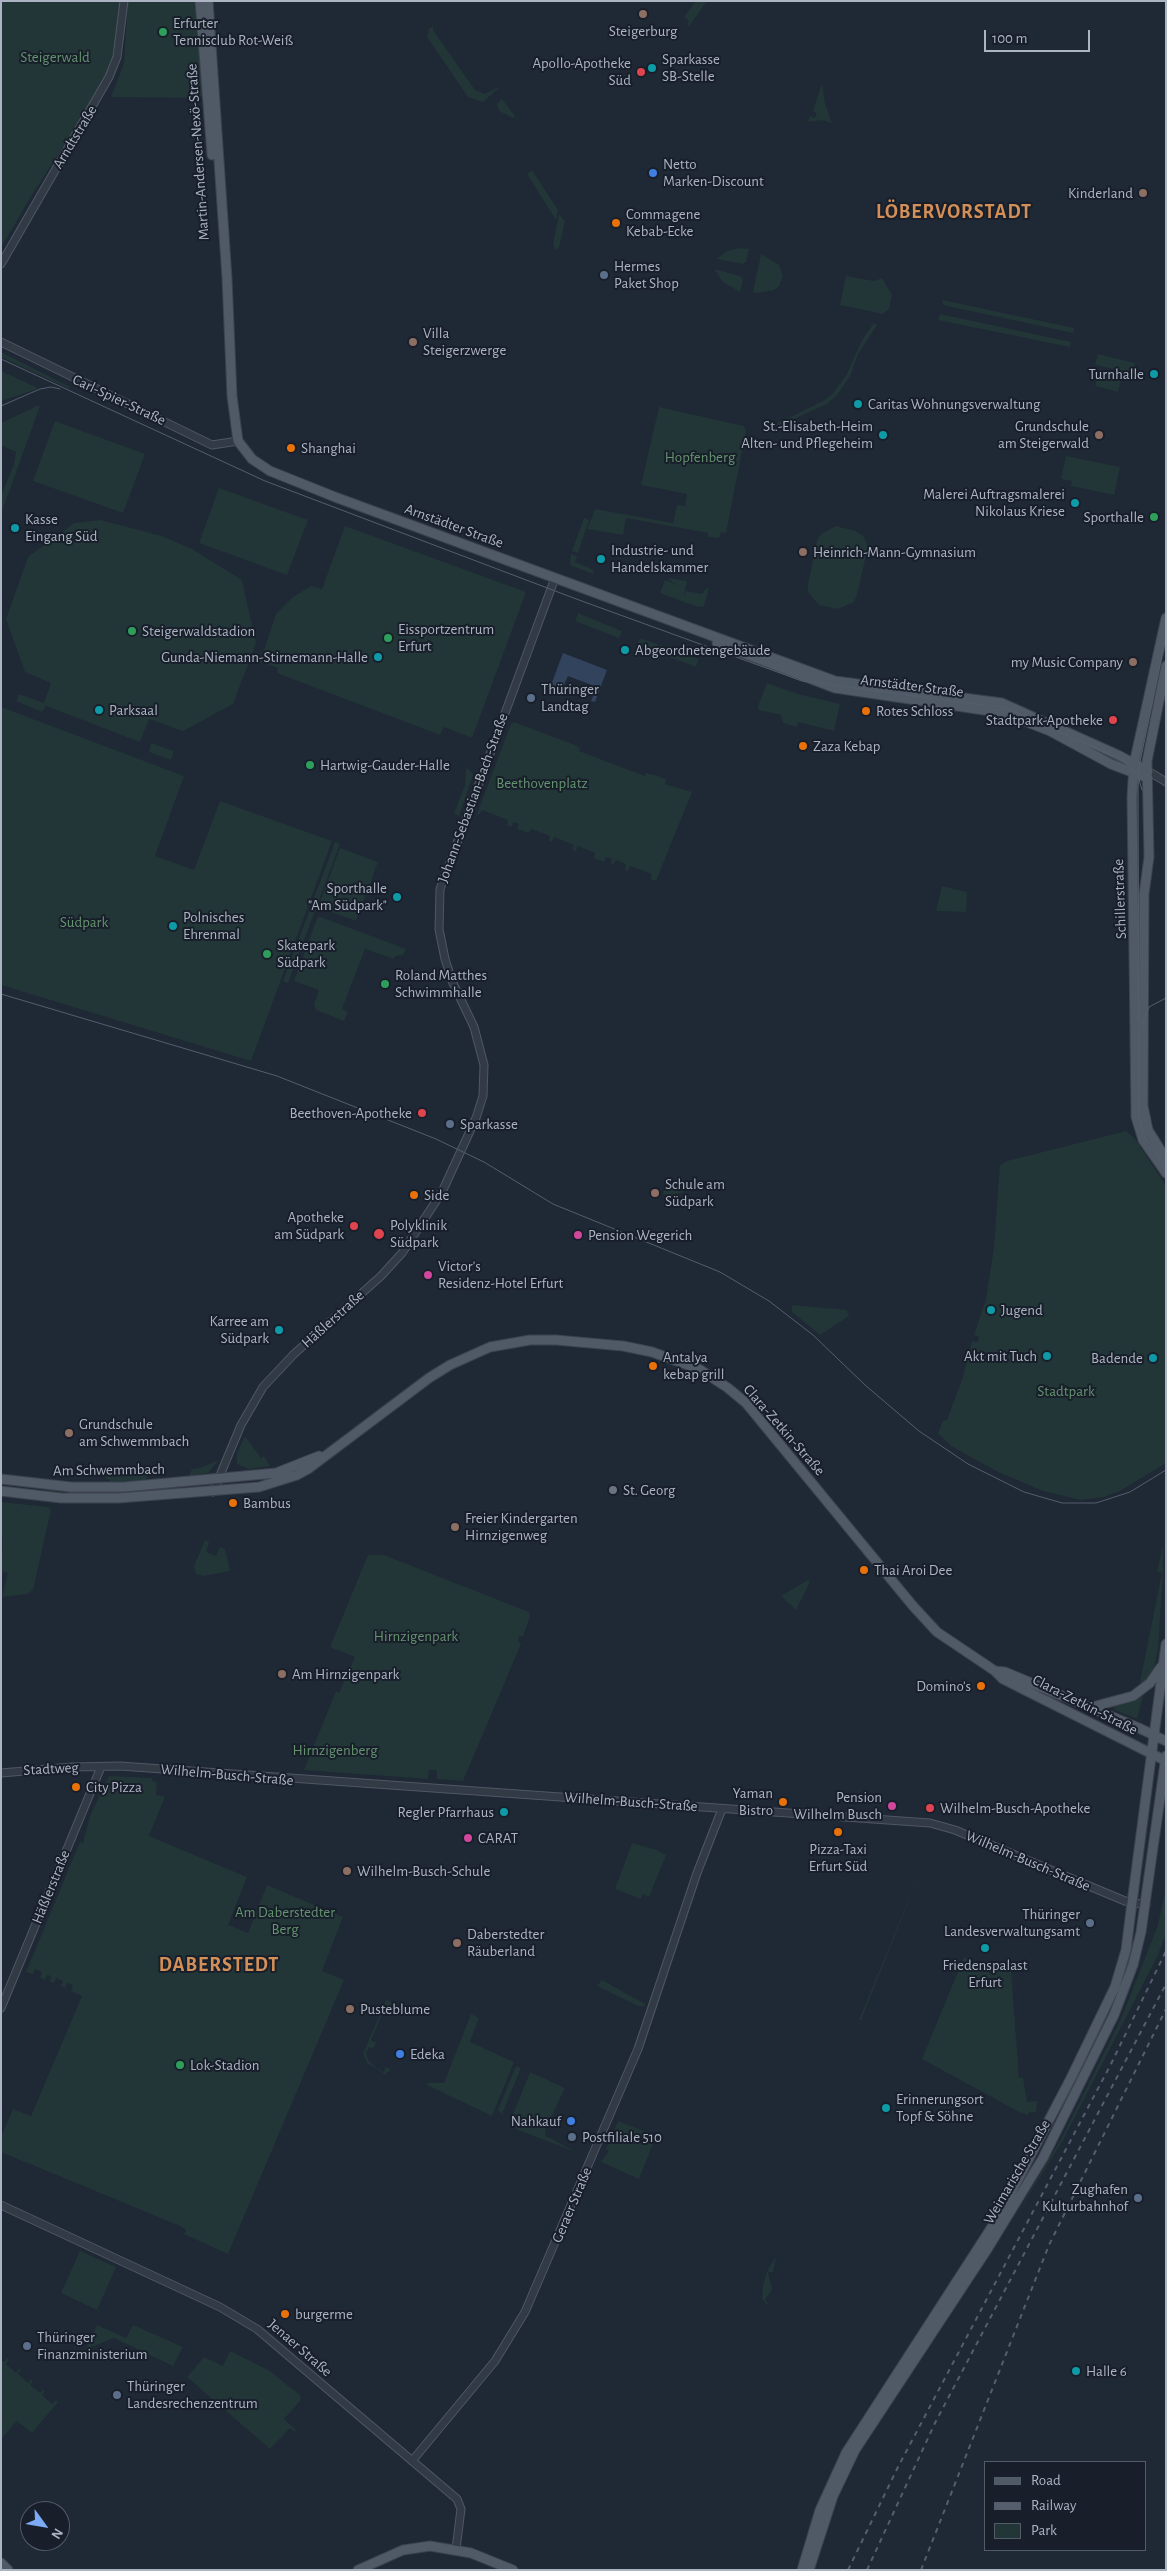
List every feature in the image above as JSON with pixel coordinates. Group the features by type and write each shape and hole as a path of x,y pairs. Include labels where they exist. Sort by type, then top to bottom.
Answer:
{"main road":[{"name":"Martin-Andersen-Nexö-Straße","path":"200,1 222,278 226,299"},
{"name":"Martin-Andersen-Nexö-Straße","path":"208,1 232,396 238,441"},
{"name":"Arnstädter Straße","path":"238,441 252,459 270,471 672,622 840,682 1002,703 1134,764 1148,775"},
{"name":"Schillerstraße","path":"1166,618 1133,774 1136,1118 1143,1140 1166,1173"},
{"name":"Arnstädter Straße","path":"672,622 730,648 835,688 993,710 1013,716 1133,774 1148,775"},
{"name":"Schillerstraße","path":"1166,666 1150,745 1148,775 1149,857 1144,894 1143,1106 1146,1125 1153,1141 1166,1160"},
{"name":"Clara-Zetkin-Straße","path":"213,1492 247,1490 290,1478 308,1469 429,1378 470,1354 495,1345 530,1340 583,1341 623,1346 685,1362 717,1380 746,1403 924,1619 951,1643 996,1671 1003,1679 1151,1754 1166,1759"},
{"name":"Clara-Zetkin-Straße","path":"218,1479 276,1473 295,1467 336,1448"},
{"name":"Am Schwemmbach","path":"1,1480 42,1485 99,1487 218,1479"},
{"name":"Am Schwemmbach","path":"1,1491 86,1499 213,1492"},
{"name":"Weimarische Straße","path":"802,2570 820,2510 846,2453 985,2240 1100,2022 1121,1969 1132,1903 1166,1644"},
{"path":"1089,1707 1117,1702 1144,1690 1164,1663"},
{"name":"Clara-Zetkin-Straße","path":"996,1671 1005,1672 1166,1741"},
{"name":"Weimarische Straße","path":"809,2570 833,2496 855,2450 988,2248 1054,2138 1126,1987 1139,1943 1146,1905 1166,1759"},
{"path":"1158,1815 1166,1802"},
{"path":"358,2570 393,2554 413,2548 434,2546 456,2549 489,2558 512,2570"},
{"path":"1,2563 8,2570"}],"street":[{"name":"Arndtstraße","path":"1,264 109,78 117,57 124,1"},
{"name":"Carl-Spier-Straße","path":"1,342 212,446 238,441"},
{"name":"Johann-Sebastian-Bach-Straße","path":"482,1049 452,982 445,959 439,929 440,888 555,578"},
{"path":"1148,775 1165,781"},
{"name":"Häßlerstraße","path":"213,1492 240,1425 263,1387 294,1354 398,1259 432,1210 462,1151 483,1096 484,1065 482,1049"},
{"name":"Häßlerstraße","path":"1,2008 101,1767"},
{"name":"Wilhelm-Busch-Straße","path":"101,1767 437,1788 936,1824 1132,1903 1146,1905"},
{"name":"Stadtweg","path":"1,1773 101,1767"},
{"name":"Geraer Straße","path":"412,2461 495,2361 526,2312 638,2049 696,1873 722,1809"},
{"name":"Jenaer Straße","path":"1,2205 220,2307 247,2322 459,2503 461,2509 456,2549"}],"green space":[{"name":"Steigerwald","path":"1,1 121,1 114,57 101,88 30,198 1,248"},
{"name":"Erfurter Tennisclub Rot-Weiß","path":"128,1 197,1 205,98 111,97 124,63"},
{"path":"696,1 707,1 689,26 687,25 689,21 684,17"},
{"path":"433,26 433,30 475,90 485,94 501,86 483,102 468,97 427,37 429,29"},
{"path":"822,83 825,104 832,123 822,120 808,122 810,116 814,118 817,114 813,111"},
{"path":"502,99 515,116 513,118 499,111 497,104"},
{"path":"532,170 558,210 556,220 527,174"},
{"path":"559,214 565,221 559,248 555,250 553,245"},
{"path":"739,248 749,249 746,262 743,264 716,259 727,251"},
{"path":"761,254 779,265 783,277 779,286 774,290 758,293 753,292"},
{"path":"714,269 740,276 743,279 740,292 723,282"},
{"path":"846,276 874,281 882,278 892,295 889,309 883,314 840,305"},
{"path":"942,300 1074,328 1073,333 943,305"},
{"path":"940,314 1071,342 1070,347 938,320"},
{"path":"874,323 877,325 858,354 850,376 837,395 827,404 768,431 768,428 825,400 834,392 847,374 862,340"},
{"path":"1,352 70,387 69,389 1,357"},
{"path":"1098,354 1135,363 1133,373 1095,365"},
{"path":"1099,369 1122,375 1118,392 1095,386"},
{"path":"1,371 36,387 37,389 1,401"},
{"path":"40,406 1,514 1,496 14,464 16,452 1,445 1,423"},
{"name":"Hopfenberg","path":"659,407 744,426 746,431 726,533 721,532 719,538 708,537 708,533 626,518 623,535 587,529 595,509 673,523 677,505 685,506 687,494 641,485"},
{"path":"55,421 145,454 123,513 33,481"},
{"path":"1066,456 1120,467 1114,495 1071,486 1072,481 1061,479"},
{"path":"219,488 308,520 287,575 199,543"},
{"path":"584,518 589,520 578,553 572,551"},
{"name":"Steigerwaldstadion","path":"100,520 162,536 192,549 242,580 256,643 233,704 183,731 149,719 140,742 46,706 42,712 16,701 19,694 44,703 51,683 25,672 6,619 28,557 74,523"},
{"name":"Eissportzentrum Erfurt","path":"345,526 526,592 472,738 444,727 440,735 277,673 278,668 260,662 276,614 293,597 311,586 322,589"},
{"path":"836,526 855,531 863,536 867,543 867,551 854,602 838,609 819,605 808,592 817,540 821,534"},
{"path":"571,554 577,556 575,562 594,570 593,574 570,565"},
{"path":"669,578 687,581 684,597 686,591 703,594 704,590 709,588 704,606 698,607 660,593 665,580 680,586 669,580"},
{"path":"578,613 622,631 619,638 575,621"},
{"path":"640,638 699,659 696,667 637,645"},
{"path":"767,683 798,694 840,704 834,731 798,722 797,727 783,723 781,715 759,710 758,706"},
{"name":"Südpark","path":"1,707 184,776 155,856 194,870 220,801 332,841 251,1061 1,985"},
{"name":"Beethovenplatz","path":"514,722 575,745 580,748 579,751 645,776 646,773 666,779 665,784 692,792 656,881 650,879 652,874 630,866 628,871 625,870 626,864 616,860 613,865 611,864 612,859 606,857 604,862 594,858 595,853 578,846 576,851 572,850 574,845 554,837 552,842 549,841 550,836 531,829 529,833 517,829 519,824 514,822 511,827 507,825 508,820 482,810 479,815 477,814 511,724"},
{"path":"151,743 174,751 171,760 149,752"},
{"path":"466,768 473,775 459,816 454,814 465,785"},
{"path":"335,842 340,844 288,983 283,981"},
{"path":"340,848 378,862 356,921 318,907"},
{"path":"942,886 967,892 966,912 936,911"},
{"path":"318,916 406,949 403,955 395,956 394,959 365,949 342,1009 348,1012 344,1021 316,1010 314,1005 319,990 294,981"},
{"name":"Stadtpark","path":"1126,1131 1135,1139 1166,1186 1166,1463 1120,1491 1104,1497 1081,1500 1043,1491 998,1472 951,1446 938,1433 943,1421 947,1420 963,1377 972,1341 978,1342 979,1337 974,1335 986,1299 994,1247 1000,1165 1007,1161"},
{"path":"667,1181 688,1181 684,1192 670,1196 663,1194"},
{"path":"792,1305 847,1310 849,1316 820,1335 792,1312"},
{"path":"245,1436 261,1458 264,1456 270,1466 249,1469 237,1464 237,1453"},
{"path":"219,1460 208,1473 189,1476 192,1469 200,1468"},
{"path":"150,1473 145,1481 111,1482 105,1477"},
{"path":"46,1488 144,1489 144,1491 89,1494 46,1492"},
{"path":"1,1502 48,1507 51,1510 33,1590 27,1594 2,1597 8,1573 1,1571 3,1538 1,1538"},
{"path":"205,1540 209,1542 206,1552 216,1556 220,1547 225,1549 230,1571 203,1576 196,1574 194,1566"},
{"path":"1163,1546 1163,1573 1158,1648 1154,1670 1142,1686 1140,1682 1162,1573 1157,1572"},
{"name":"Hirnzigenpark","path":"368,1555 384,1555 529,1612 530,1617 523,1636 519,1636 518,1640 521,1644 463,1781 437,1779 437,1770 429,1770 428,1779 304,1770 336,1691 339,1693 355,1657 330,1647"},
{"path":"808,1580 810,1582 796,1610 781,1596"},
{"path":"1143,1696 1137,1719 1115,1710 1113,1707"},
{"name":"Am Daberstedter Berg","path":"109,1776 152,1778 152,1781 157,1782 156,1795 164,1796 164,1799 149,1836 247,1877 228,1925 248,1933 267,1885 343,1917 322,1971 344,1980 228,2254 184,2234 186,2230 180,2226 1,2152 1,2137 13,2109 31,2116 82,1996 71,1991 73,1985 67,1983 65,1988 61,1986 63,1981 56,1978 54,1983 50,1982 51,1976 47,1975 45,1980 40,1978 42,1972 35,1969 33,1974 26,1972 80,1842 83,1843 90,1816"},
{"path":"632,1843 657,1850 666,1855 649,1897 643,1894 641,1899 615,1889"},
{"path":"929,1851 861,2020 859,2020"},
{"path":"1166,1887 1166,1934 1158,1955 1063,2140 1003,2237 1061,2139 1121,2019 1158,1925"},
{"path":"964,1957 993,1975 1001,1964 1011,1970 1019,2078 1023,2077 1027,2102 1037,2101 1036,2112 1029,2112 1028,2115 1021,2113 922,2059"},
{"path":"602,1980 645,2004 645,2006 638,2006 597,1986"},
{"path":"386,2000 391,2001 392,2004 390,2008 385,2007 371,2040 376,2043 373,2049 369,2047 366,2053 368,2060 375,2067 384,2072 386,2067 391,2070 386,2073 388,2076 367,2063 363,2054"},
{"path":"471,2014 479,2018 470,2042 514,2062 492,2116 427,2085 428,2083 444,2083"},
{"path":"516,2066 521,2068 502,2114 498,2110"},
{"path":"530,2072 565,2088 545,2130 546,2136 576,2152 518,2130 510,2122"},
{"path":"618,2121 656,2136 639,2179 601,2162 609,2151 606,2149"},
{"path":"80,2251 116,2267 97,2310 61,2293"},
{"path":"776,2257 773,2272 768,2272 772,2290 765,2299 768,2304 766,2304 762,2298 763,2286 769,2267"},
{"path":"97,2325 126,2338 133,2325 183,2347 173,2366 114,2338 86,2349"},
{"path":"230,2351 270,2371 301,2396 300,2401 284,2419 296,2430 295,2432 290,2428 270,2449 187,2377 204,2357 223,2366"},
{"path":"7,2358 9,2360 6,2364 16,2373 19,2369 21,2370 18,2374 28,2383 31,2379 33,2381 30,2385 40,2393 43,2390 45,2391 42,2395 52,2404 56,2400 58,2402 32,2433 17,2421 1,2439 1,2360 4,2362"}],"water":[{"path":"563,653 607,670 595,702 591,701 597,687 568,676 564,684 571,687 569,692 551,685"}],"tram line":[{"path":"1,359 265,481 579,600 802,681 1006,708 1123,760 1138,776 1142,790"},
{"path":"1,406 40,389 51,387 60,389"},
{"path":"1166,636 1139,767 1138,789 1139,1117 1144,1134 1166,1168"},
{"path":"1,994 277,1076 436,1139 484,1162 553,1204 720,1272 769,1301 813,1335 865,1385 919,1431 968,1464 1024,1492 1062,1503 1096,1503 1130,1492 1166,1470"},
{"path":"1142,1025 1149,1007 1166,998"}],"railway":[{"path":"848,2570 898,2467 1111,2064 1166,1951"},
{"path":"867,2570 935,2423 1166,1984"},
{"path":"921,2570 1049,2245 1166,2009"}],"place":[{"name":"Steigerburg","path":"643,14"},
{"name":"Erfurter Tennisclub Rot-Weiß","path":"163,32"},
{"name":"Sparkasse SB-Stelle","path":"652,68"},
{"name":"Apollo-Apotheke Süd","path":"641,72"},
{"name":"Netto Marken-Discount","path":"653,173"},
{"name":"Kinderland","path":"1143,193"},
{"name":"Commagene Kebab-Ecke","path":"616,223"},
{"name":"Hermes Paket Shop","path":"604,275"},
{"name":"Villa Steigerzwerge","path":"413,342"},
{"name":"Turnhalle","path":"1154,374"},
{"name":"Caritas Wohnungsverwaltung","path":"858,404"},
{"name":"St.-Elisabeth-Heim Alten- und Pflegeheim","path":"883,435"},
{"name":"Grundschule am Steigerwald","path":"1099,435"},
{"name":"Shanghai","path":"291,448"},
{"name":"Malerei Auftragsmalerei Nikolaus Kriese","path":"1075,503"},
{"name":"Sporthalle","path":"1154,517"},
{"name":"Kasse Eingang Süd","path":"15,528"},
{"name":"Heinrich-Mann-Gymnasium","path":"803,552"},
{"name":"Industrie- und Handelskammer","path":"601,559"},
{"name":"Steigerwaldstadion","path":"132,631"},
{"name":"Eissportzentrum Erfurt","path":"388,638"},
{"name":"Abgeordnetengebäude","path":"625,650"},
{"name":"Gunda-Niemann-Stirnemann-Halle","path":"378,657"},
{"name":"my Music Company","path":"1133,662"},
{"name":"Thüringer Landtag","path":"531,698"},
{"name":"Parksaal","path":"99,710"},
{"name":"Rotes Schloss","path":"866,711"},
{"name":"Stadtpark-Apotheke","path":"1113,720"},
{"name":"Zaza Kebap","path":"803,746"},
{"name":"Hartwig-Gauder-Halle","path":"310,765"},
{"name":"Sporthalle \"Am Südpark\"","path":"397,897"},
{"name":"Polnisches Ehrenmal","path":"173,926"},
{"name":"Skatepark Südpark","path":"267,954"},
{"name":"Roland Matthes Schwimmhalle","path":"385,984"},
{"name":"Beethoven-Apotheke","path":"422,1113"},
{"name":"Sparkasse","path":"450,1124"},
{"name":"Schule am Südpark","path":"655,1193"},
{"name":"Side","path":"414,1195"},
{"name":"Apotheke am Südpark","path":"354,1226"},
{"name":"Polyklinik Südpark","path":"379,1234"},
{"name":"Pension Wegerich","path":"578,1235"},
{"name":"Victor's Residenz-Hotel Erfurt","path":"428,1275"},
{"name":"Jugend","path":"991,1310"},
{"name":"Karree am Südpark","path":"279,1330"},
{"name":"Akt mit Tuch","path":"1047,1356"},
{"name":"Badende","path":"1153,1358"},
{"name":"Antalya kebap grill","path":"653,1366"},
{"name":"Grundschule am Schwemmbach","path":"69,1433"},
{"name":"St. Georg","path":"613,1490"},
{"name":"Bambus","path":"233,1503"},
{"name":"Freier Kindergarten Hirnzigenweg","path":"455,1527"},
{"name":"Thai Aroi Dee","path":"864,1570"},
{"name":"Am Hirnzigenpark","path":"282,1674"},
{"name":"Domino's","path":"981,1686"},
{"name":"City Pizza","path":"76,1787"},
{"name":"Yaman Bistro","path":"783,1802"},
{"name":"Pension Wilhelm Busch","path":"892,1806"},
{"name":"Wilhelm-Busch-Apotheke","path":"930,1808"},
{"name":"Regler Pfarrhaus","path":"504,1812"},
{"name":"Pizza-Taxi Erfurt Süd","path":"838,1832"},
{"name":"CARAT","path":"468,1838"},
{"name":"Wilhelm-Busch-Schule","path":"347,1871"},
{"name":"Thüringer Landesverwaltungsamt","path":"1090,1923"},
{"name":"Daberstedter Räuberland","path":"457,1943"},
{"name":"Friedenspalast Erfurt","path":"985,1948"},
{"name":"Pusteblume","path":"350,2009"},
{"name":"Edeka","path":"400,2054"},
{"name":"Lok-Stadion","path":"180,2065"},
{"name":"Erinnerungsort Topf & Söhne","path":"886,2108"},
{"name":"Nahkauf","path":"571,2121"},
{"name":"Postfiliale 510","path":"572,2137"},
{"name":"Zughafen Kulturbahnhof","path":"1138,2198"},
{"name":"burgerme","path":"285,2314"},
{"name":"Thüringer Finanzministerium","path":"27,2346"},
{"name":"Halle 6","path":"1076,2371"},
{"name":"Thüringer Landesrechenzentrum","path":"117,2395"}],"district":[{"name":"LÖBERVORSTADT","path":"954,212"},
{"name":"DABERSTEDT","path":"219,1965"}],"park label":[{"name":"Hirnzigenberg","path":"335,1750"}]}
